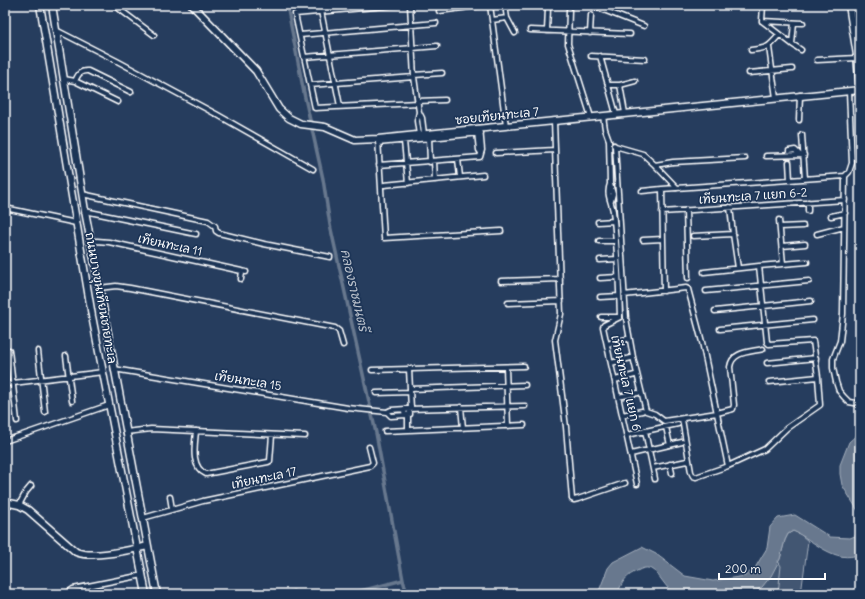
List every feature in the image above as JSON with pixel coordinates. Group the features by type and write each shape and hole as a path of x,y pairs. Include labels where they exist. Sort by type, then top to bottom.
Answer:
{"main road":[{"name":"ถนนบางขุนเทียนชายทะเล","path":"40,5 78,235 146,594"},
{"name":"ถนนบางขุนเทียนชายทะเล","path":"52,5 91,245 157,594"},
{"name":"ซอยเทียนทะเล 7","path":"192,5 256,71 279,109 289,118 298,123 320,125 355,140 378,141 479,131 506,126 616,114 860,90"},
{"path":"849,5 857,34 857,58 860,90"},
{"path":"78,235 85,236 89,233"},
{"path":"81,250 86,246 91,245"},
{"path":"5,502 19,505 28,510 76,552 81,554 95,555 148,546"}],"street":[{"path":"114,5 154,35"},
{"path":"397,5 295,14 315,108 445,100"},
{"path":"410,5 414,76 419,112 417,121 424,136 432,162 435,180"},
{"path":"439,11 486,5"},
{"path":"490,5 506,126"},
{"path":"505,5 507,18 515,32"},
{"path":"591,5 644,26"},
{"path":"762,21 763,5"},
{"path":"547,31 551,6"},
{"path":"570,8 568,44 591,117"},
{"path":"321,11 340,106"},
{"path":"590,15 590,33"},
{"path":"492,20 507,18"},
{"path":"762,21 803,23"},
{"path":"762,21 801,50"},
{"path":"300,35 436,23"},
{"path":"792,44 794,23"},
{"path":"56,30 118,61 216,114 313,169"},
{"path":"530,30 630,34"},
{"path":"751,50 769,47 779,34"},
{"path":"304,57 436,46"},
{"path":"769,47 776,98"},
{"path":"591,56 645,59"},
{"path":"600,56 616,114"},
{"path":"817,60 857,58"},
{"path":"749,73 792,69"},
{"path":"75,81 80,73 83,71 88,71 131,92"},
{"path":"310,85 442,73"},
{"path":"64,79 75,81 118,102"},
{"path":"608,85 620,85 635,81"},
{"path":"620,85 625,114"},
{"path":"642,191 845,176 849,172 852,162 849,91"},
{"path":"799,120 800,95"},
{"name":"เทียนทะเล 7 แยก 6","path":"603,116 605,129 609,140 610,184 608,190 611,201 616,240 620,317 603,326 637,484"},
{"path":"554,121 561,301 561,317 555,340 566,427 572,499 578,499 625,484"},
{"path":"379,165 407,164 480,157 479,131"},
{"path":"802,135 802,155 805,179"},
{"path":"424,136 404,141 378,141 384,238 501,231"},
{"path":"609,140 615,146 640,153 655,165 677,188"},
{"path":"404,141 408,183"},
{"path":"615,146 624,296 629,335 645,410 655,414 663,421 717,413 734,408 730,367 732,359 745,353 763,349"},
{"path":"496,153 555,150"},
{"path":"789,151 795,150 802,155"},
{"path":"766,156 802,155"},
{"path":"655,165 673,162 745,158"},
{"path":"458,159 460,177"},
{"path":"789,162 790,180"},
{"path":"384,185 483,175"},
{"path":"845,176 843,314 840,341 833,359 833,368 839,391 850,402 860,404"},
{"path":"662,189 664,291"},
{"path":"82,194 208,221 215,226 216,231 219,232 264,244 330,257"},
{"name":"เทียนทะเล 7 แยก 6-2","path":"662,212 845,200"},
{"path":"808,202 808,211"},
{"path":"730,207 732,234 738,268"},
{"path":"5,208 76,223"},
{"path":"686,210 688,278"},
{"path":"85,211 196,234"},
{"path":"831,216 845,213"},
{"path":"779,220 783,264"},
{"path":"598,222 614,221"},
{"path":"780,228 803,226"},
{"path":"816,234 844,227"},
{"path":"693,236 732,234"},
{"path":"599,241 616,240"},
{"path":"643,240 663,240"},
{"name":"เทียนทะเล 11","path":"91,245 97,241 109,242 244,271 241,279"},
{"path":"782,246 805,244"},
{"path":"600,260 616,259"},
{"path":"704,272 807,262"},
{"path":"682,419 691,472 693,476 696,477 728,466 765,449 787,428 819,406 816,358 812,340 768,343 760,266"},
{"path":"600,278 618,277"},
{"path":"501,281 560,279"},
{"path":"706,291 809,281"},
{"path":"99,288 116,286 130,288 335,328 339,331 343,345"},
{"path":"624,296 686,288 689,290 728,466"},
{"path":"600,297 619,296"},
{"path":"508,303 561,301"},
{"path":"715,311 811,301"},
{"path":"600,317 620,317"},
{"path":"720,329 813,320"},
{"path":"607,344 626,339"},
{"path":"9,350 17,421"},
{"path":"38,351 45,412"},
{"path":"66,356 72,401"},
{"path":"611,362 631,358"},
{"path":"767,363 816,358"},
{"path":"372,370 524,366"},
{"path":"506,367 508,426"},
{"name":"เทียนทะเล 15","path":"114,369 379,412 387,412"},
{"path":"409,369 409,409"},
{"path":"5,384 103,372"},
{"path":"615,380 635,375"},
{"path":"769,382 818,377"},
{"path":"376,393 525,385"},
{"path":"618,397 638,393"},
{"path":"5,441 109,405"},
{"path":"407,415 391,416 387,412 391,410 409,409 525,406"},
{"path":"461,407 463,428"},
{"path":"408,430 407,415 403,412 409,409"},
{"path":"622,415 642,411"},
{"path":"627,435 678,424"},
{"path":"385,431 524,425"},
{"path":"666,427 670,445"},
{"path":"126,432 145,429 305,436"},
{"path":"196,431 195,460 201,471 206,474 270,461 272,435"},
{"path":"645,431 655,479"},
{"path":"631,454 682,442"},
{"name":"เทียนทะเล 17","path":"143,518 204,501 370,466 373,463 369,447"},
{"path":"653,468 687,461"},
{"path":"670,464 672,473"},
{"path":"19,505 31,486"},
{"path":"170,498 172,509"},
{"path":"66,594 73,589 143,575"}],"shaded area":[{"path":"860,432 860,514 842,485 840,465 849,442"},
{"path":"795,515 830,537 850,538 860,534 860,554 851,557 833,554 793,531 788,534 785,540 780,559 771,576 762,587 751,594 675,594 654,571 644,568 627,577 617,594 596,594 599,591 608,568 613,562 642,547 656,554 685,576 713,581 745,576 755,568 767,548 770,527 778,518"},
{"path":"793,531 800,534 808,541 801,594 751,594 762,587 780,559 788,534"}],"waterway":[{"name":"คลองราชมนตรี","path":"287,5 323,179 330,225 376,433 403,580"},
{"path":"778,561 781,566 778,594"},
{"path":"349,594 403,580 407,594"},
{"path":"286,594 293,591 297,594"}]}
